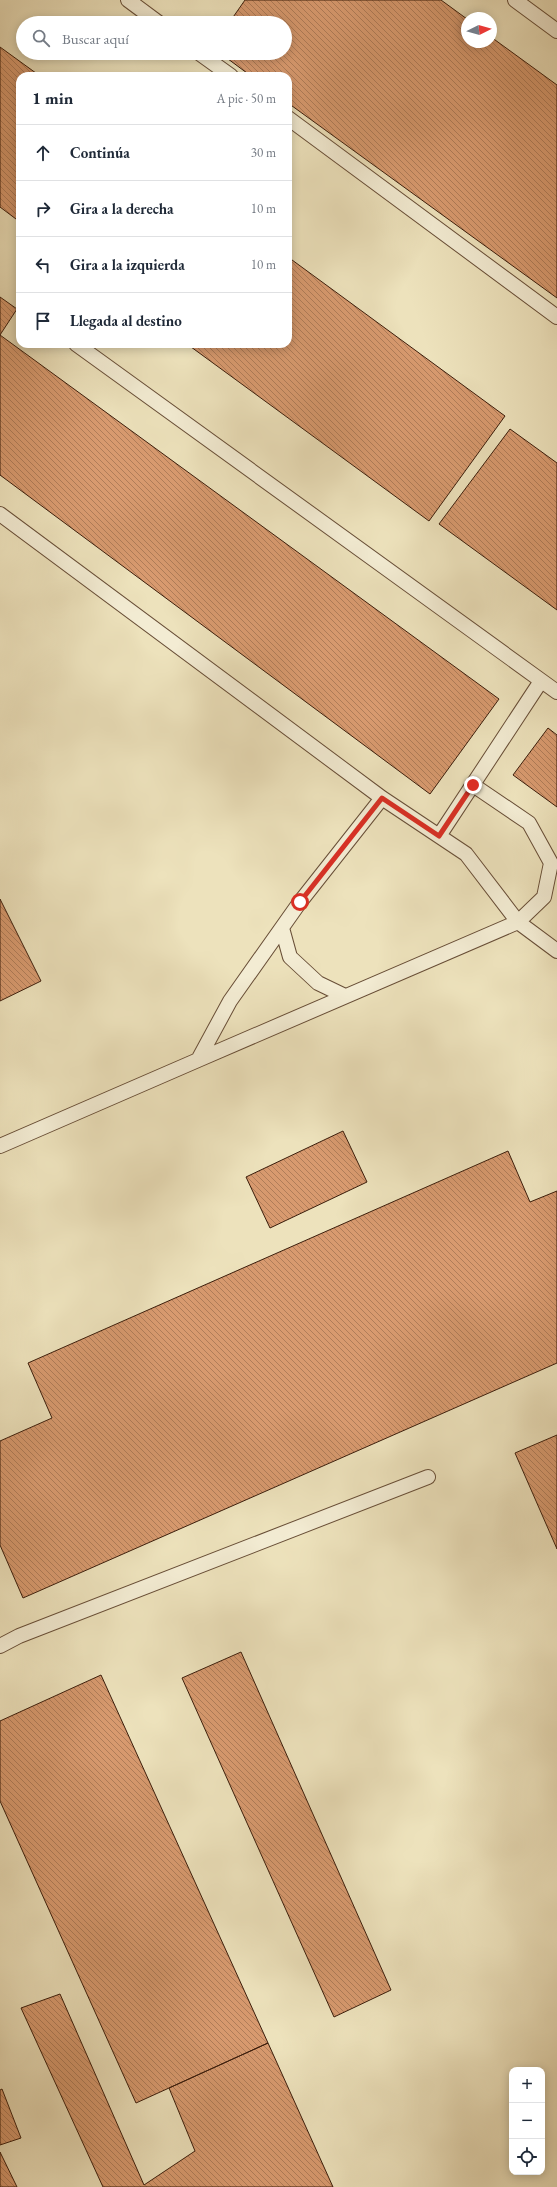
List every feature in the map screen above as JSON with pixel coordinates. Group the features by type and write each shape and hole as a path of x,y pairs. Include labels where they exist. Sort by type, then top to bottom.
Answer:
{"lane":[{"path":"128,0 150,16"},
{"path":"515,0 557,31"},
{"path":"209,60 225,72"},
{"path":"292,121 557,317"},
{"path":"82,348 557,692"},
{"path":"0,514 382,798 466,854 518,922 557,951"},
{"path":"439,836 541,681"},
{"path":"0,1146 518,922 544,897 551,863 529,823 473,785"},
{"path":"198,1060 230,1001 282,928 382,798"},
{"path":"282,928 290,957 318,983 345,996"},
{"path":"0,1646 19,1636 428,1477"}],"building":[{"path":"245,0 441,0 461,15 461,48 497,48 497,41 557,85 557,298 292,106 292,72 246,72 229,60 292,60 292,16 234,16"},
{"path":"0,47 34,72 16,72 16,219 0,207"},
{"path":"292,260 505,416 429,521 192,348 292,348"},
{"path":"0,297 16,308 16,311 0,335"},
{"path":"0,335 499,699 430,794 0,475"},
{"path":"510,429 557,463 557,610 439,524"},
{"path":"548,728 557,735 557,807 513,775"},
{"path":"0,899 41,981 0,1001"},
{"path":"343,1131 367,1182 270,1228 246,1177"},
{"path":"508,1151 530,1202 557,1191 557,1363 23,1598 0,1545 0,1441 52,1418 28,1363"},
{"path":"557,1435 557,1549 515,1453"},
{"path":"241,1652 391,1990 334,2017 182,1678"},
{"path":"101,1675 268,2043 136,2103 0,1801 0,1721"},
{"path":"60,1994 144,2185 195,2151 169,2088 268,2043 333,2187 103,2187 21,2008"},
{"path":"2,2089 21,2138 0,2145 0,2090"},
{"path":"0,2152 17,2187 0,2187"}],"route":[{"path":"300,902 382,798 439,836 473,785"}]}
